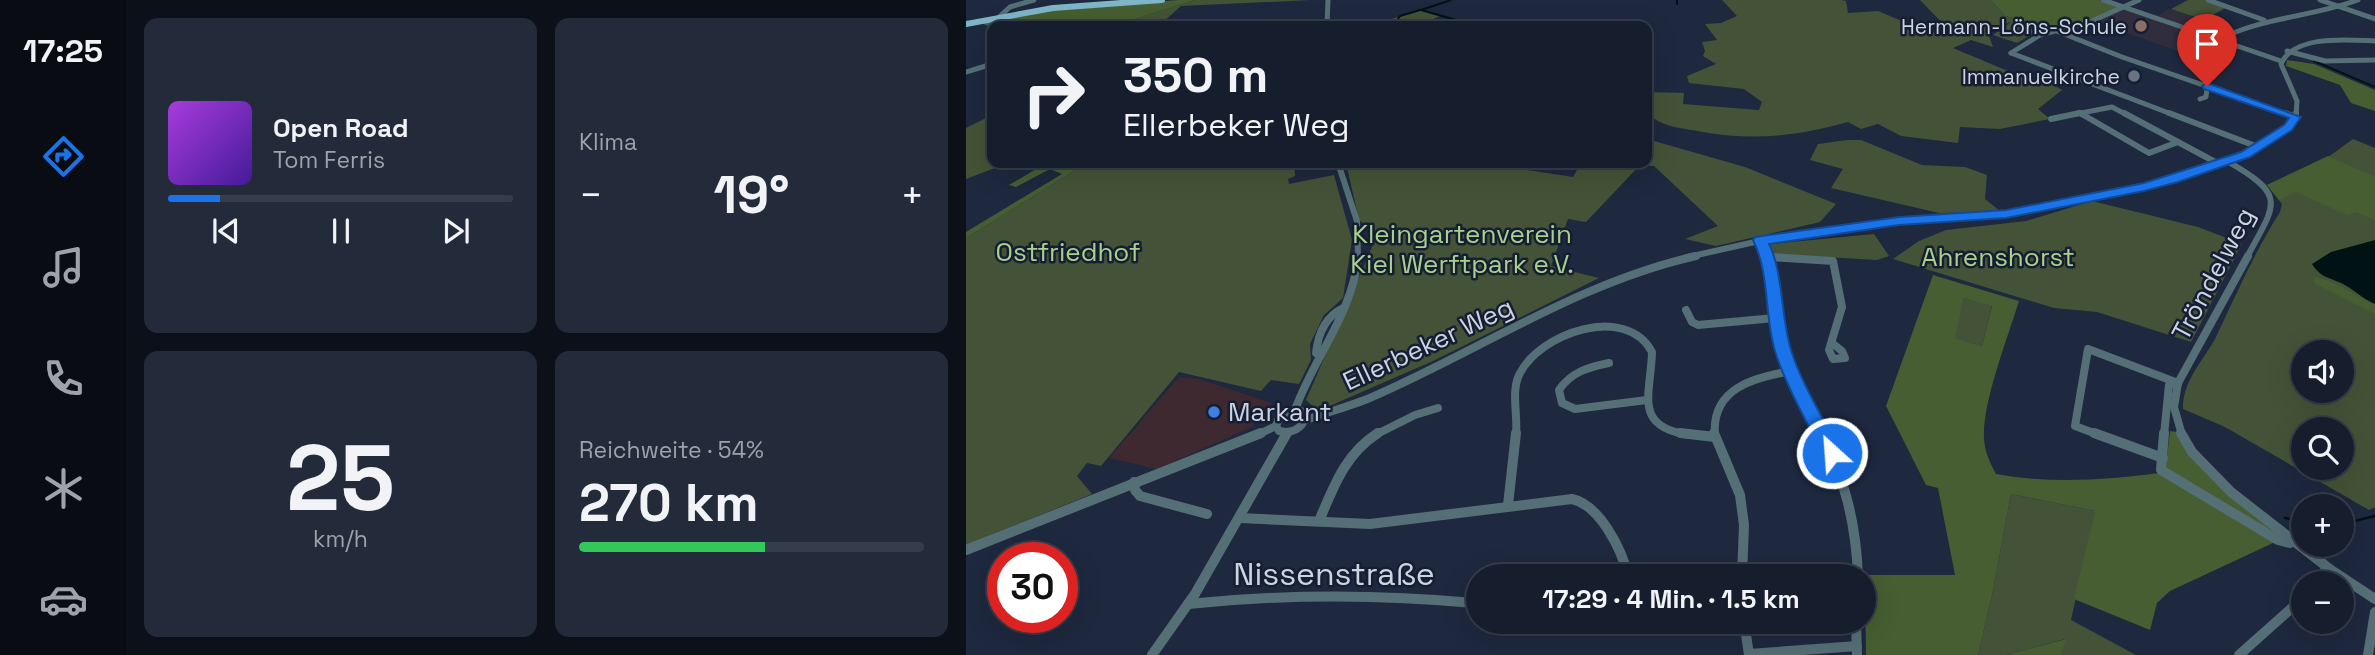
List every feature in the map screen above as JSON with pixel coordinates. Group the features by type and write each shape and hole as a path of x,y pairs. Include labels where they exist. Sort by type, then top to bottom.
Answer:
{"main road":[{"path":"966,24 1038,10 1162,0"}],"street":[{"path":"999,17 1010,7 1034,0"},
{"path":"1327,21 1328,0"},
{"path":"2054,30 2296,117 2297,101 2281,61 2103,0"},
{"path":"2139,0 2116,11 2040,35 2011,53 2258,147"},
{"path":"2211,0 2264,20"},
{"path":"2320,0 2375,19"},
{"path":"2218,40 2240,27 2264,20 2342,8 2358,0"},
{"path":"2281,61 2287,51 2314,43 2375,41"},
{"path":"2287,51 2325,61 2375,60"},
{"path":"2200,99 2206,97 2207,67 2210,61"},
{"path":"966,72 987,66"},
{"name":"Tröndelweg","path":"2051,119 2112,107 2223,163 2265,188 2271,199 2272,211 2178,383 2174,399 2175,418 2191,451 2232,494 2291,538"},
{"path":"2079,113 2149,153 2178,142"},
{"name":"Ellerbeker Weg","path":"1306,420 1371,397 1603,285 1668,262 1760,240 1899,221 2006,214 2144,187 2223,163 2258,147 2288,127 2296,117"},
{"path":"1295,410 1320,356 1316,353 1316,341 1328,317 1343,308 1349,295 1359,240 1339,168"},
{"path":"1760,240 1769,257 1774,318 1784,353 1832,453 1847,491 1857,564"},
{"path":"1769,257 1833,261 1842,307 1832,343"},
{"path":"1686,310 1692,322 1698,325 1774,318"},
{"path":"1508,505 1517,417 1515,385 1522,368 1535,355 1582,331 1615,326 1631,330 1643,338 1652,352 1647,400 1650,416 1668,430 1715,437"},
{"path":"2163,458 2075,426 2088,349 2178,383"},
{"path":"1609,363 1572,374 1565,379 1559,390 1559,398 1567,407 1589,413 1647,400"},
{"path":"1743,564 1745,535 1739,494 1715,437 1715,419 1720,403 1730,390 1746,380 1792,370"},
{"name":"Tröndelweg","path":"2178,383 2169,385 2167,393 2161,470 2278,540 2291,542"},
{"path":"1319,521 1343,466 1357,446 1368,437 1415,414 1438,408"},
{"path":"966,550 1134,482 1231,447 1276,426 1280,416 1295,410 1304,412 1306,420 1298,429 1287,433 1279,431 1276,426"},
{"path":"1152,655 1188,604 1287,433"},
{"path":"1134,482 1135,491 1140,496 1208,514"},
{"path":"1240,518 1370,524 1563,498 1580,500 1590,508 1626,564"},
{"name":"Tröndelweg","path":"2314,557 2375,598"},
{"path":"2325,566 2326,571"},
{"name":"Nissenstraße","path":"1188,604 1310,594 1391,595 1466,602"},
{"path":"2239,655 2291,609"},
{"path":"2368,655 2375,612"},
{"path":"1746,634 1749,654 1857,650"}],"shaded area":[{"name":"Hermann-Löns-Schule","path":"2123,9 2225,44 2202,60 2094,21"},
{"path":"2170,9 2210,22 2197,30 2157,16"},
{"path":"2375,240 2375,304 2321,274 2312,264 2331,252"},
{"path":"1179,377 1199,379 1272,403 1252,427 1157,469 1109,458"}],"green space":[{"path":"1195,0 1311,0 1181,6 1164,21 1129,21"},
{"path":"1195,0 1129,21 987,21 987,26 979,22 1049,10"},
{"path":"1722,0 1841,0 1846,1 1848,13 1878,11 1928,32 1953,34 1920,0 1991,0 2005,16 2020,20 2013,22 2037,31 2017,43 1993,35 2011,22 1987,30 1993,47 1971,40 1953,48 2034,82 2041,78 2062,90 2038,109 2050,119 2000,129 1960,127 1958,143 1901,136 1878,124 1861,129 1848,122 1791,134 1736,136 1670,126 1652,117 1652,92 1684,93 1683,104 1759,110 1762,102 1744,89 1689,83 1687,76 1716,64 1703,56 1705,51 1702,42 1717,40 1705,24 1721,23 1737,16"},
{"path":"1991,0 2099,0 2120,8 2089,20 2051,29 2005,16"},
{"path":"2188,0 2205,0 2227,7 2204,20 2171,9"},
{"path":"1421,10 1440,16 1429,21 1385,21"},
{"path":"2287,60 2314,64 2375,90 2375,111 2351,103 2340,85 2286,66"},
{"path":"987,118 987,168 995,168 966,179 966,128"},
{"path":"2353,139 2375,148 2375,507 2369,510 2354,501 2354,494 2341,494 2317,480 2354,480 2354,417 2291,417 2291,465 2225,427 2183,409 2190,380 2216,337 2254,258 2280,212 2282,204 2267,185 2331,155"},
{"name":"Kleingartenverein Kiel Werftpark e.V.","path":"1652,140 1745,167 1836,204 1820,222 1716,246 1685,239 1718,226 1654,166"},
{"path":"1861,140 1922,165 1965,167 1987,175 1985,199 2001,212 1939,213 1831,188 1843,169 1810,160 1818,144"},
{"path":"2328,156 2375,177 2375,220 2356,212 2347,215 2296,192 2279,200 2267,185"},
{"path":"1038,168 1079,168 966,238 966,232 1062,174 1050,169 1016,187 1009,185"},
{"name":"Ostfriedhof","path":"1079,168 1294,168 1295,176 1288,179 1289,184 1334,175 1352,240 1343,298 1324,315 1310,344 1311,360 1299,384 1271,380 1261,391 1179,372 1101,466 1087,463 1077,476 1092,494 966,545 966,238"},
{"name":"Kleingartenverein Kiel Werftpark e.V.","path":"1347,168 1514,168 1573,177 1578,168 1637,168 1586,222 1568,219 1551,266 1599,278 1433,361 1318,411 1306,400 1375,240 1372,230 1359,220"},
{"name":"Ahrenshorst","path":"2092,201 2198,227 2242,244 2191,342 2097,312 2054,308 1893,259 1919,241 1946,230 2026,221"},
{"path":"1874,234 1889,256 1877,260 1772,254 1770,244"},
{"path":"1933,275 2019,301 1991,389 1984,424 1985,448 1996,474 2078,480 2159,473 2166,466 2170,431 2177,432 2211,478 2286,537 2170,591 2157,603 2150,630 2074,599 2095,511 2011,494 1978,655 1866,655 1866,634 1876,634 1876,575 1955,575 1938,488 1926,485 1886,406","holes":["1964,298 1992,306 1982,346 1955,338"]},
{"path":"2314,277 2338,285 2375,304 2375,314 2314,283"},
{"path":"1964,298 1992,305 1982,346 1954,338"},
{"path":"2011,494 2095,511 2071,620 2136,655 2061,655 2065,639 2006,655 1978,655"},
{"path":"2066,639 2061,655 2006,655"}],"waterway":[{"path":"1451,0 1421,10 1460,21"},
{"path":"1396,21 1400,16 1420,10"},
{"path":"2314,61 2375,87"},
{"path":"2354,521 2375,516"},
{"path":"2285,518 2291,519"}],"place":[{"name":"Hermann-Löns-Schule","path":"2141,26"},
{"name":"Immanuelkirche","path":"2134,76"},
{"name":"Markant","path":"1214,412"}],"route":[{"path":"1832,453 1795,378 1778,336 1769,257 1760,240 1899,221 2006,214 2144,187 2239,158 2276,136 2296,117 2207,86"}]}
